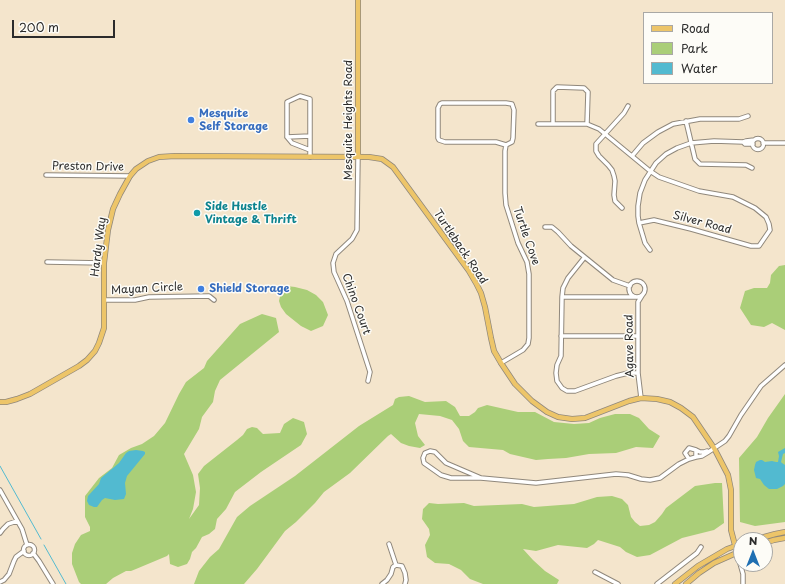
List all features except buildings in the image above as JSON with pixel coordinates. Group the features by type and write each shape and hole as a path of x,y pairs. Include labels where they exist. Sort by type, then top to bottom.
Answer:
{"main road":[{"name":"Mesquite Heights Road","path":"358,0 358,157"},
{"name":"Hardy Way","path":"0,402 6,402 30,394 79,366 95,352 104,328 104,263 108,230 113,210 120,194 130,176 136,169 148,161 159,157 175,156 358,157"},
{"name":"Turtleback Road","path":"358,157 382,159 393,167 469,271 481,293 494,351 515,384 532,401 558,418 572,419 585,418 629,401 641,398 657,399 670,402 693,417 714,448 728,474 731,490 731,530 733,538"},
{"path":"773,535 785,532"},
{"path":"773,540 785,538"},
{"path":"675,584 698,566 727,549 733,548"},
{"path":"686,584 714,563 733,555"}],"street":[{"path":"553,124 553,90 557,87 584,88 588,92 587,124"},
{"path":"310,150 292,143 287,137 287,102 300,96 310,99 310,136 310,150 310,157"},
{"name":"Turtle Cove","path":"440,104 512,104 514,110 513,138 512,142 506,145 496,142 445,142 439,140 438,108 440,104"},
{"path":"622,208 615,201 615,181 612,170 599,156 596,151 596,144 624,113 628,106"},
{"path":"632,156 643,143 658,132 673,124 700,119 739,119 748,116"},
{"path":"686,121 694,159 700,164 746,165 752,168"},
{"path":"538,124 587,124 599,129 650,171"},
{"path":"287,137 310,136"},
{"path":"650,250 645,243 639,223 638,206 640,193 650,171 666,154 691,143 714,141 743,142 745,144 754,142 757,139 763,143 785,143"},
{"path":"754,142 755,149 758,150 763,147 763,143"},
{"name":"Turtle Cove","path":"501,363 523,350 528,344 529,338 529,274 527,262 518,243 506,205 506,145"},
{"name":"Mesquite Heights Road","path":"352,239 357,230 358,157"},
{"name":"Silver Road","path":"639,223 654,220 751,246 759,246 770,230 766,217 755,208 733,197 699,191 659,177 650,171"},
{"name":"Preston Drive","path":"46,175 130,176"},
{"path":"545,227 552,227 584,258 613,280 630,286"},
{"name":"Chino Court","path":"352,239 336,254 333,263 334,272 347,301 370,372 368,381"},
{"path":"584,258 568,278 563,288 561,356 557,365 557,381 562,388 568,391 575,391 616,376 628,373 638,373"},
{"path":"47,262 104,263"},
{"path":"562,297 636,297 643,294 644,289 642,283 636,281 633,282 629,288 630,293 636,297"},
{"name":"Agave Road","path":"641,398 638,373 638,302 643,294"},
{"name":"Mayan Circle","path":"104,300 135,300 149,297 209,296 214,300"},
{"path":"561,336 638,336"},
{"path":"481,478 446,463 435,452 430,451 425,453 423,458 424,463 441,475 451,478 481,478 536,483 616,474 650,480 660,478 679,464 689,459 702,456 725,441 741,414 761,386 785,365"},
{"path":"679,464 689,448 704,452 714,448"},
{"path":"696,450 696,457"},
{"path":"685,453 689,459"},
{"path":"0,490 18,521 27,544 24,548 24,552 16,557 9,574 0,582"},
{"path":"0,533 8,524 18,521"},
{"path":"27,544 31,544 33,546 33,553 53,584"},
{"path":"389,544 396,565"},
{"path":"657,584 697,553 701,547"},
{"path":"24,552 28,555 33,553"},
{"path":"382,584 387,580 393,567 396,565"},
{"path":"396,565 402,566 405,573 405,584"},
{"path":"595,572 618,584"},
{"name":"Turtleback Road","path":"743,572 743,584"}],"green space":[{"path":"785,265 785,330 772,323 764,327 751,325 740,308 745,291 754,288 767,288 770,283 771,275 779,266"},
{"path":"287,286 307,290 316,295 323,302 328,315 323,326 311,331 301,326 286,314 279,301 281,292"},
{"path":"262,314 276,318 279,332 220,380 215,391 213,402 202,417 199,429 184,454 193,475 196,492 193,509 189,519 199,505 200,488 198,474 204,466 243,435 247,429 252,427 257,428 263,434 280,433 284,424 293,418 304,422 307,434 301,445 261,472 235,492 226,509 217,519 215,529 202,537 192,552 187,564 178,567 170,564 169,554 131,571 126,571 113,578 106,584 81,584 72,564 72,553 75,544 81,535 90,531 90,527 85,517 85,496 99,478 112,468 119,455 142,444 154,436 165,423 186,382 204,368 207,361 240,324"},
{"path":"785,394 785,522 755,526 740,522 739,458 757,437"},
{"path":"409,396 425,402 446,401 455,407 460,416 469,416 478,408 487,405 518,412 535,412 554,422 574,424 589,423 615,414 630,414 639,418 649,429 660,436 653,448 636,447 616,453 589,454 566,458 536,460 510,454 503,450 469,447 463,441 459,429 452,420 440,416 419,414 415,423 418,436 425,445 420,448 409,446 401,443 391,434 388,436 350,473 324,492 296,522 285,531 244,584 194,584 199,571 210,557 219,549 237,517 250,506 295,476 359,426 393,405 395,399"},
{"path":"722,483 724,523 714,530 682,538 650,555 637,557 626,552 620,547 598,540 587,548 558,545 536,551 523,549 545,571 559,580 557,584 483,584 470,579 461,570 449,564 435,563 427,557 425,545 430,535 429,529 422,519 423,509 429,503 464,503 474,506 522,504 534,507 574,504 597,497 612,496 622,499 628,505 631,517 640,526 649,525 655,522 666,508 695,486"}],"water":[{"path":"785,448 785,453 783,454 781,462 785,465 785,484 777,489 769,489 760,479 756,478 754,470 756,462 762,460 765,462 778,462 778,452"},
{"path":"136,450 143,451 145,454 127,476 125,483 126,494 124,499 115,500 105,498 97,507 89,505 87,501 88,496 99,484 101,478 119,463 126,453"}],"waterway":[{"path":"0,466 41,539"},
{"path":"44,545 66,584"}],"place":[{"name":"Mesquite Self Storage","path":"191,120"},
{"name":"Side Hustle Vintage & Thrift","path":"197,213"},
{"name":"Shield Storage","path":"201,289"}]}
